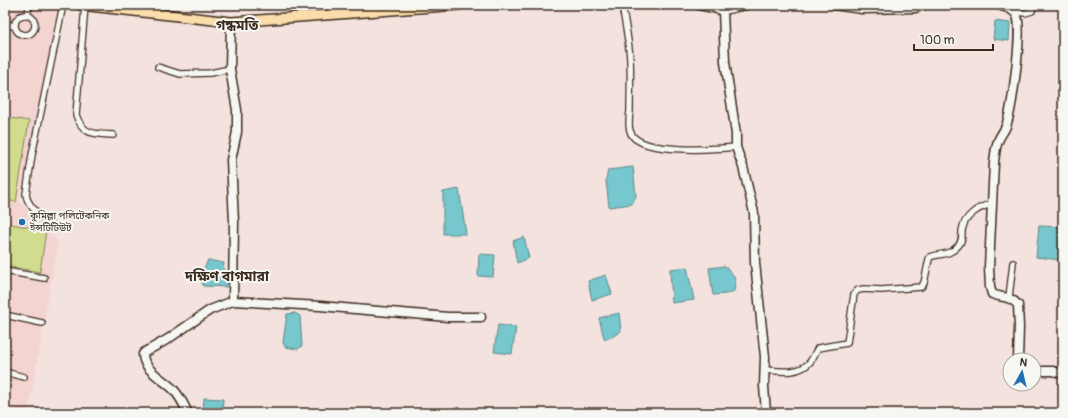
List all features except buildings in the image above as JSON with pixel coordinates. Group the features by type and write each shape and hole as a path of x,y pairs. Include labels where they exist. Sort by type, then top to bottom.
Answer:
{"main road":[{"path":"83,5 139,9 231,22 458,5"}],"street":[{"path":"28,14 30,5"},
{"path":"53,227 30,204 26,199 26,194 32,155 63,5"},
{"path":"83,5 76,115 80,125 88,132 113,135"},
{"path":"622,5 630,60 629,124 631,135 643,142 665,149 723,149 736,147"},
{"path":"699,5 723,10 746,5"},
{"path":"834,5 862,9 916,8 923,5"},
{"path":"1000,5 1013,11 1029,12 1032,11 1034,5"},
{"path":"723,10 725,62 736,134 736,147 743,168 754,213 755,263 764,347 766,413"},
{"path":"1013,11 1018,19 1016,68 1007,124 995,148 989,267 990,287 992,294 1000,297 1009,297 1016,302 1019,309 1018,352"},
{"path":"5,24 14,26 17,31 23,35 30,34 34,30 35,24 33,19 28,14"},
{"path":"14,26 19,16 28,14"},
{"path":"231,22 230,69 237,110 237,132 231,160 234,222 233,301"},
{"path":"158,67 180,74 210,73 230,69"},
{"path":"765,370 790,371 804,368 811,361 818,348 846,343 854,294 858,290 921,287 924,283 930,257 944,255 958,246 962,242 963,225 967,219 980,208 992,204"},
{"path":"1009,297 1013,263"},
{"path":"5,271 44,278"},
{"path":"188,413 175,391 145,364 143,354 210,310 222,304 233,301 320,306 448,317 481,317"},
{"path":"5,315 42,323"},
{"path":"1042,371 1053,371 1063,374"},
{"path":"5,372 24,376"}],"shaded area":[{"name":"কুমিল্লা পলিটেকনিক ইন্সটিটিউট","path":"5,5 62,5 19,201 58,242 28,412 5,406"},
{"path":"1063,117 1063,181 1058,179"}],"green space":[{"path":"5,117 29,121 16,202 5,200"},
{"path":"5,223 46,230 40,272 5,266"}],"water":[{"path":"995,21 1010,23 1009,41 993,39"},
{"path":"633,167 636,196 632,204 609,207 606,180 608,170"},
{"path":"459,189 466,234 443,234 443,192"},
{"path":"1039,226 1062,227 1060,260 1036,257"},
{"path":"524,237 529,258 517,263 513,241"},
{"path":"479,254 495,255 493,277 478,276"},
{"path":"208,260 224,263 227,287 203,286 202,275"},
{"path":"725,266 734,277 734,291 726,294 713,295 709,268"},
{"path":"687,267 694,300 672,303 670,269"},
{"path":"606,275 612,294 592,300 588,281"},
{"path":"295,313 300,316 302,346 298,349 285,347 283,342 287,314"},
{"path":"619,313 621,331 611,337 604,338 599,318"},
{"path":"498,325 516,327 512,354 494,352"},
{"path":"204,398 223,399 222,413 203,413"}],"place":[{"name":"কুমিল্লা পলিটেকনিক ইন্সটিটিউট","path":"22,222"}],"district":[{"name":"গন্ধমতি","path":"237,25"},
{"name":"দক্ষিণ বাগমারা","path":"227,276"}]}
